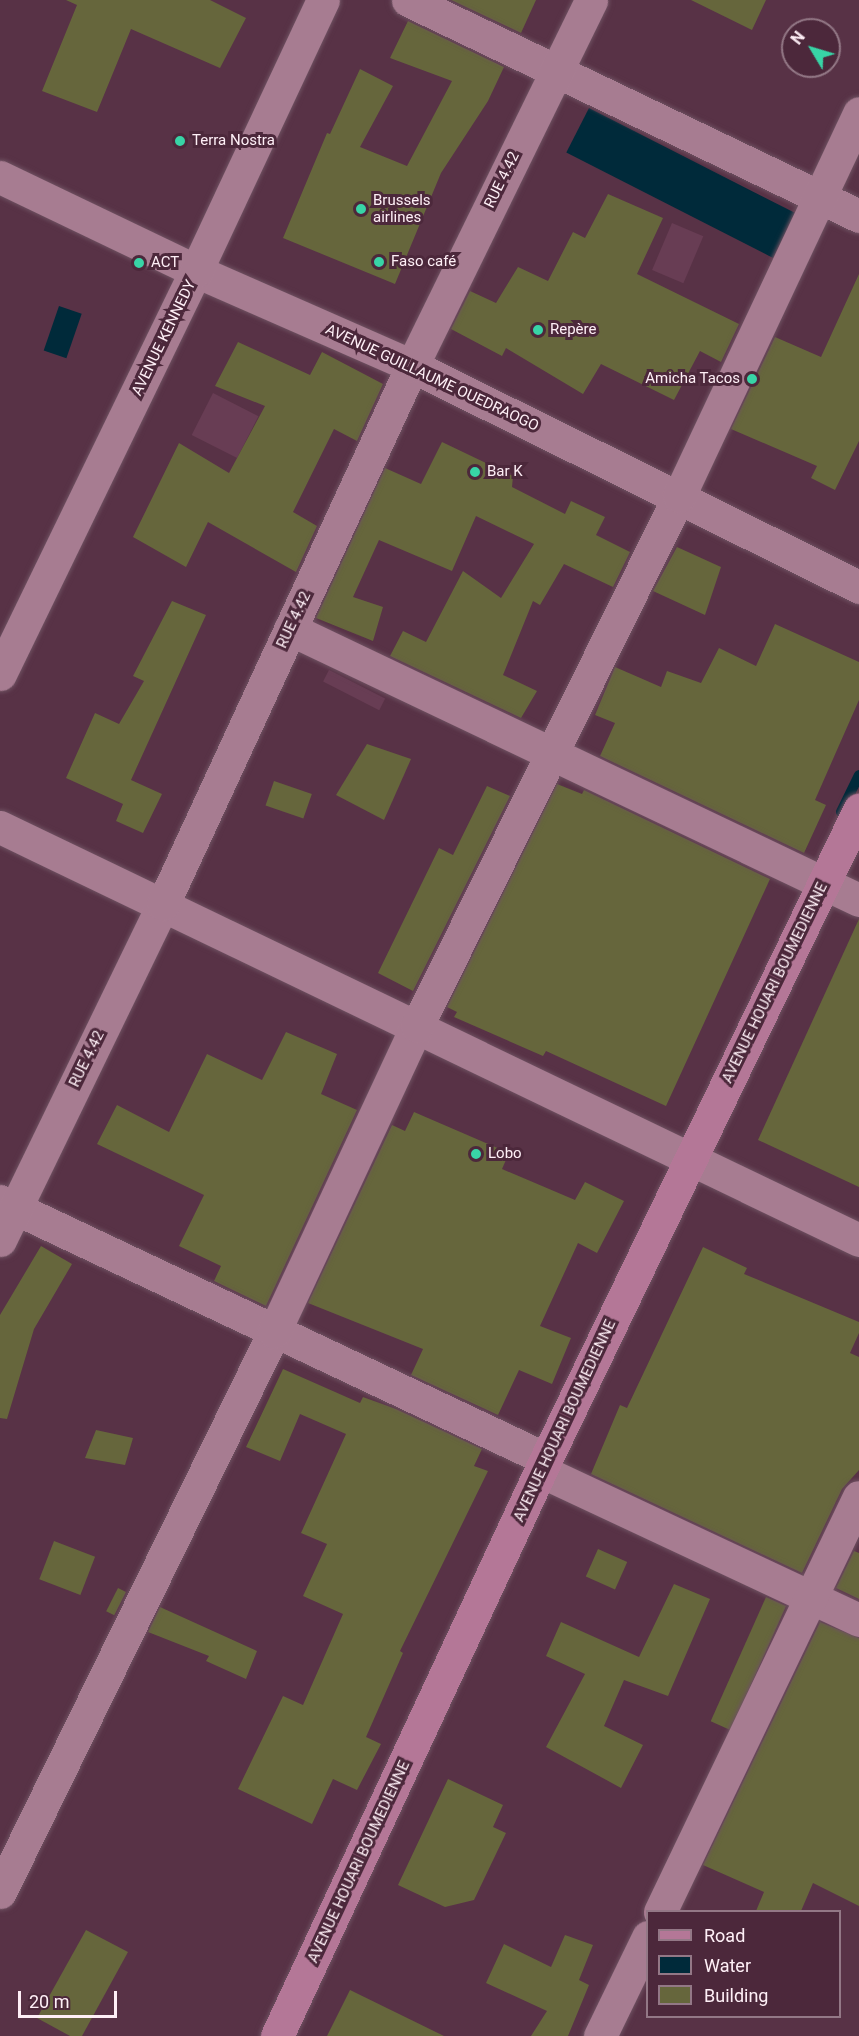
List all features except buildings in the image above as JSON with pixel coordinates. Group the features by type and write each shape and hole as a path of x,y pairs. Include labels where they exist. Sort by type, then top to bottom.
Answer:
{"main road":[{"name":"AVENUE HOUARI BOUMEDIENNE","path":"277,2036 543,1465 859,810"}],"street":[{"name":"AVENUE KENNEDY","path":"0,674 196,271 323,0"},
{"path":"408,0 555,73 859,216"},
{"name":"RUE 4.42","path":"0,1240 8,1204 163,904 412,366 591,0"},
{"path":"0,1892 274,1332 417,1026 679,496 859,113"},
{"name":"AVENUE GUILLAUME OUEDRAOGO","path":"0,177 196,271 412,366 859,587"},
{"path":"290,629 859,900"},
{"path":"0,827 691,1156 859,1240"},
{"path":"8,1204 274,1332 859,1620"},
{"path":"660,1910 859,1497"},
{"path":"600,2036 646,1941"}],"shaded area":[{"path":"672,223 703,236 683,283 652,270"},
{"path":"213,393 258,416 237,458 192,435"},
{"path":"329,670 385,699 379,710 323,682"}],"water":[{"path":"589,108 796,213 773,258 566,153"},
{"path":"59,306 82,314 66,358 44,350"}],"waterway":[{"path":"841,812 859,775"}],"place":[{"name":"Terra Nostra","path":"180,141"},
{"name":"Brussels airlines","path":"361,209"},
{"name":"Faso café","path":"379,262"},
{"name":"ACT","path":"139,263"},
{"name":"Repère","path":"538,330"},
{"name":"Amicha Tacos","path":"752,379"},
{"name":"Bar K","path":"475,472"},
{"name":"Lobo","path":"476,1154"}]}
